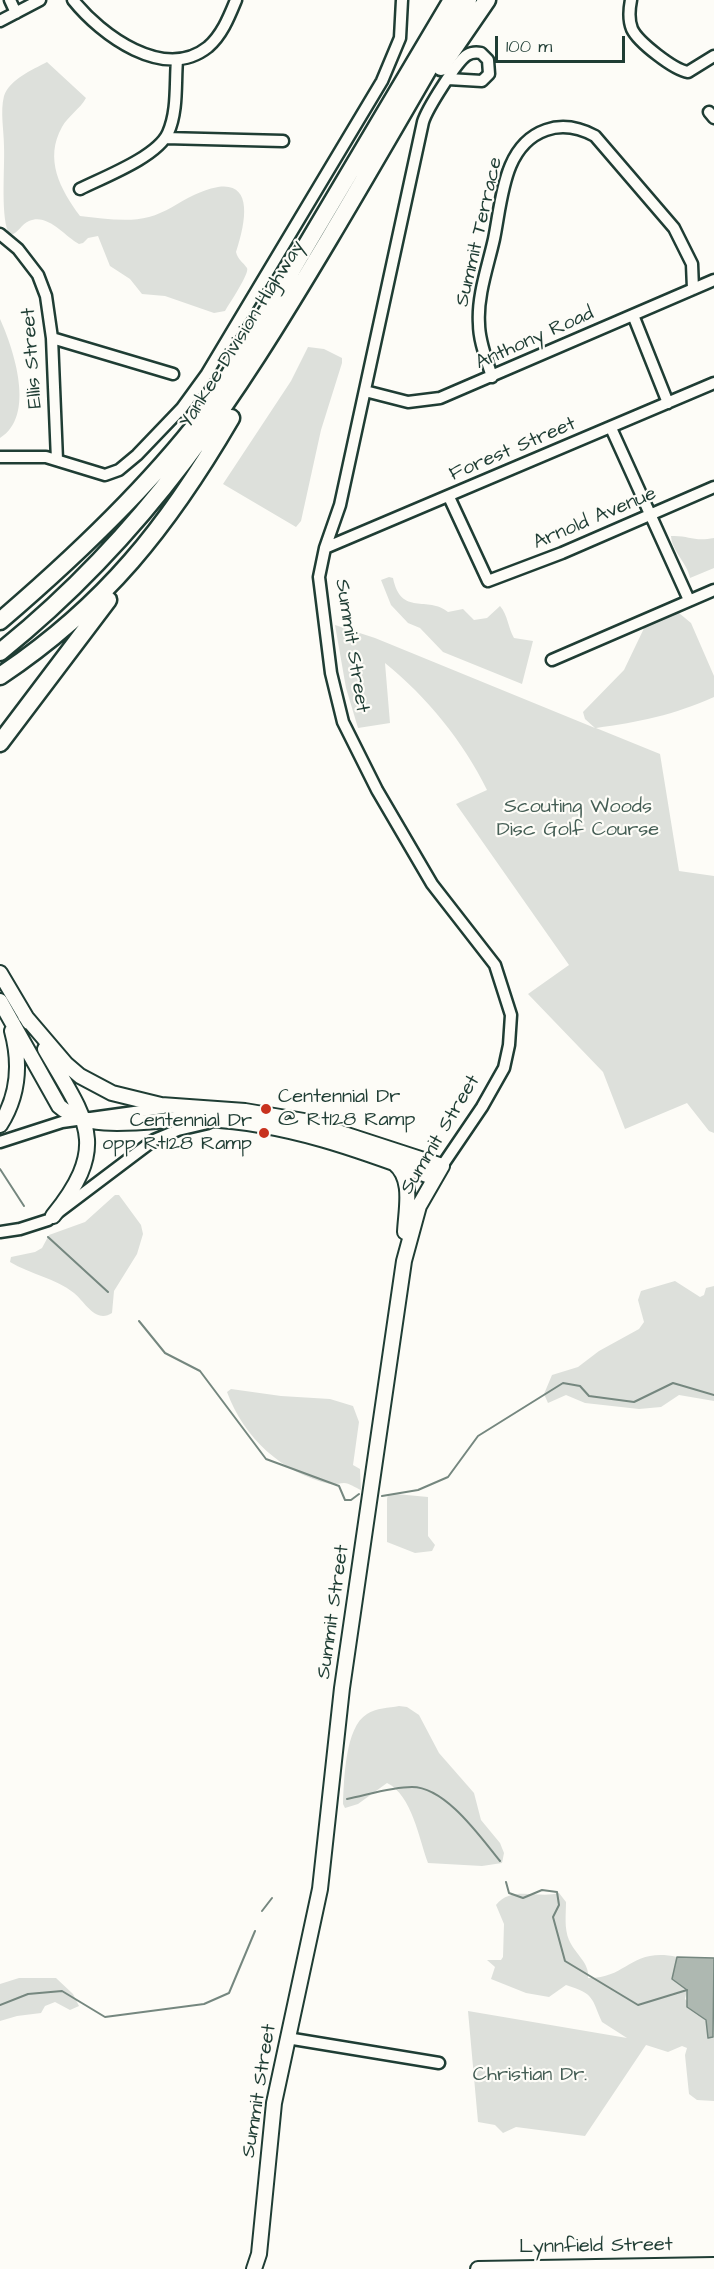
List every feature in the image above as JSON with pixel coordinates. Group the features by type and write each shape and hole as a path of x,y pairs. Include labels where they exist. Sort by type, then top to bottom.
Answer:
{"highway":[{"name":"Yankee Division Highway","path":"0,621 48,578 144,482 194,427 214,401 452,0"},
{"name":"Yankee Division Highway","path":"0,652 97,566 152,504 231,399 363,182 468,0"},
{"path":"363,182 487,0"},
{"path":"0,742 178,503 229,420 291,302"},
{"path":"0,676 77,618 137,557"}],"main road":[{"path":"0,973 83,1118 87,1136 85,1164 77,1185 53,1216"},
{"path":"2,1005 59,1106 66,1112 102,1125 183,1119 232,1121 300,1131 392,1162 439,1172"},
{"path":"0,1125 11,1103 18,1074 16,1046 2,1005"},
{"path":"25,1016 50,1048 80,1076 124,1097 178,1107 245,1111 304,1121 439,1172"},
{"path":"392,1162 405,1175 407,1184 404,1261"},
{"name":"Summit Street","path":"254,2269 259,2254 274,2103 320,1889 342,1688 404,1261 413,1221 439,1172"},
{"name":"Lynnfield Street","path":"478,2269 714,2265"}],"street":[{"path":"10,0 16,13"},
{"path":"0,21 39,0"},
{"path":"73,0 92,20 124,43 152,55 177,60 200,52 214,40 236,0"},
{"name":"Yankee Division Highway","path":"57,460 97,473 112,473 124,467 182,408 221,352 382,81 400,38 402,0"},
{"path":"631,0 629,18 634,32 663,59 688,72 714,56"},
{"path":"80,189 150,152 165,138 172,120 177,60"},
{"name":"Summit Street","path":"439,1172 482,1107 504,1068 509,1045 511,1015 501,977 495,965 432,884 377,790 343,722 321,609 319,577 325,548 340,505 423,122 448,80"},
{"path":"172,120 182,131 193,137"},
{"name":"Summit Terrace","path":"492,377 479,333 482,294 509,168 519,149 534,135 564,127 583,130 595,136 674,228 692,264 693,289"},
{"path":"165,138 283,141"},
{"name":"Ellis Street","path":"0,234 18,249 44,285 50,309 57,460"},
{"name":"Anthony Road","path":"365,391 419,403 456,393 714,280"},
{"path":"633,315 668,403"},
{"path":"52,338 173,374"},
{"name":"Forest Street","path":"325,548 714,383"},
{"path":"611,428 688,600"},
{"path":"0,458 37,456 57,460"},
{"name":"Arnold Avenue","path":"449,497 488,581 652,516 714,487"},
{"path":"552,660 714,590"},
{"path":"0,1142 40,1128 83,1118 178,1107"},
{"path":"0,1232 34,1226 53,1216 154,1140 192,1126 232,1121"},
{"path":"287,2038 439,2063"}],"green space":[{"path":"47,62 86,98 62,127 54,151 61,184 80,216 123,220 141,219 155,215 213,188 227,187 236,190 242,198 243,222 236,252 247,271 225,311 214,313 165,296 142,294 130,279 110,266 98,236 88,238 79,244 55,226 36,219 26,222 10,235 4,207 2,115 4,96 16,80"},
{"path":"0,319 16,364 20,399 11,428 0,438"},
{"path":"308,347 324,349 342,358 342,363 321,430 301,521 296,527 223,484 291,381"},
{"path":"671,536 714,538 714,568 690,578 674,547"},
{"path":"393,578 402,597 409,601 440,607 448,612 463,609 474,620 487,618 500,606 514,638 533,641 522,684 443,652 420,628 408,623 391,605 381,580"},
{"name":"Scouting Woods Disc Golf Course","path":"664,611 679,613 691,623 714,676 714,697 685,709 656,717 596,728 660,754 679,871 714,876 714,1133 709,1131 687,1103 625,1129 603,1072 528,994 569,965 456,804 487,790 467,754 429,705 385,663 390,723 358,728 346,688 335,625 375,638 595,728 585,719 583,712 624,670 647,622"},
{"path":"115,1195 119,1195 141,1225 143,1234 137,1254 114,1291 112,1313 106,1316 96,1314 67,1288 10,1262 11,1257 35,1252 42,1248 49,1235 85,1222"},
{"path":"675,1281 700,1297 704,1295 706,1288 714,1286 714,1401 679,1395 661,1407 639,1409 585,1403 566,1395 548,1403 544,1394 552,1375 578,1367 599,1351 639,1329 644,1322 638,1300 641,1291"},
{"path":"231,1389 281,1396 330,1399 353,1406 359,1422 353,1465 360,1469 361,1490 346,1483 332,1484 312,1479 281,1462 254,1438 244,1424 227,1392"},
{"path":"388,1495 428,1497 428,1536 435,1545 432,1551 415,1553 387,1542 387,1499"},
{"path":"407,1707 419,1715 439,1753 474,1793 481,1820 500,1843 504,1853 502,1863 482,1866 428,1863 409,1807 396,1789 387,1783 358,1804 345,1808 343,1804 345,1768 354,1730 367,1714 378,1709"},
{"name":"Christian Dr.","path":"559,1893 566,1902 567,1935 587,1968 588,1978 612,1974 649,1956 677,1957 672,1979 687,1990 685,1999 706,2021 708,2038 714,2036 714,2101 697,2100 689,2094 685,2055 687,2048 682,2046 668,2052 646,2045 585,2136 516,2127 503,2133 495,2125 478,2122 468,2011 627,2038 602,2022 591,1998 582,1991 566,1985 549,1997 526,1993 491,1979 495,1967 487,1960 501,1960 503,1957 504,1924 496,1905 502,1899 517,1894"},
{"path":"19,1978 56,1978 73,1994 79,2006 70,2010 55,2002 45,2006 41,2013 0,2021 0,1984"}],"shaded area":[{"path":"677,1957 714,1958 713,2037 708,2038 706,2020 687,2007 687,1990 672,1979"}],"waterway":[{"path":"0,1169 24,1206"},
{"path":"48,1237 108,1292"},
{"path":"139,1321 165,1353 200,1371 266,1459 339,1486 345,1500 351,1500 359,1494"},
{"path":"382,1496 418,1490 448,1477 478,1436 563,1383 580,1386 589,1396 634,1402 673,1383 714,1395"},
{"path":"347,1799 396,1788 425,1789 450,1804 462,1815 500,1861"},
{"path":"506,1882 509,1893 523,1898 542,1890 557,1892 559,1905 553,1917 565,1961 638,2005 687,1990"},
{"path":"262,1911 272,1898"},
{"path":"0,2005 28,1994 62,1991 105,2017 204,2004 229,1993 255,1931"}],"place":[{"name":"Centennial Dr @ Rt128 Ramp","path":"266,1109"},
{"name":"Centennial Dr opp Rt128 Ramp","path":"264,1133"}]}
